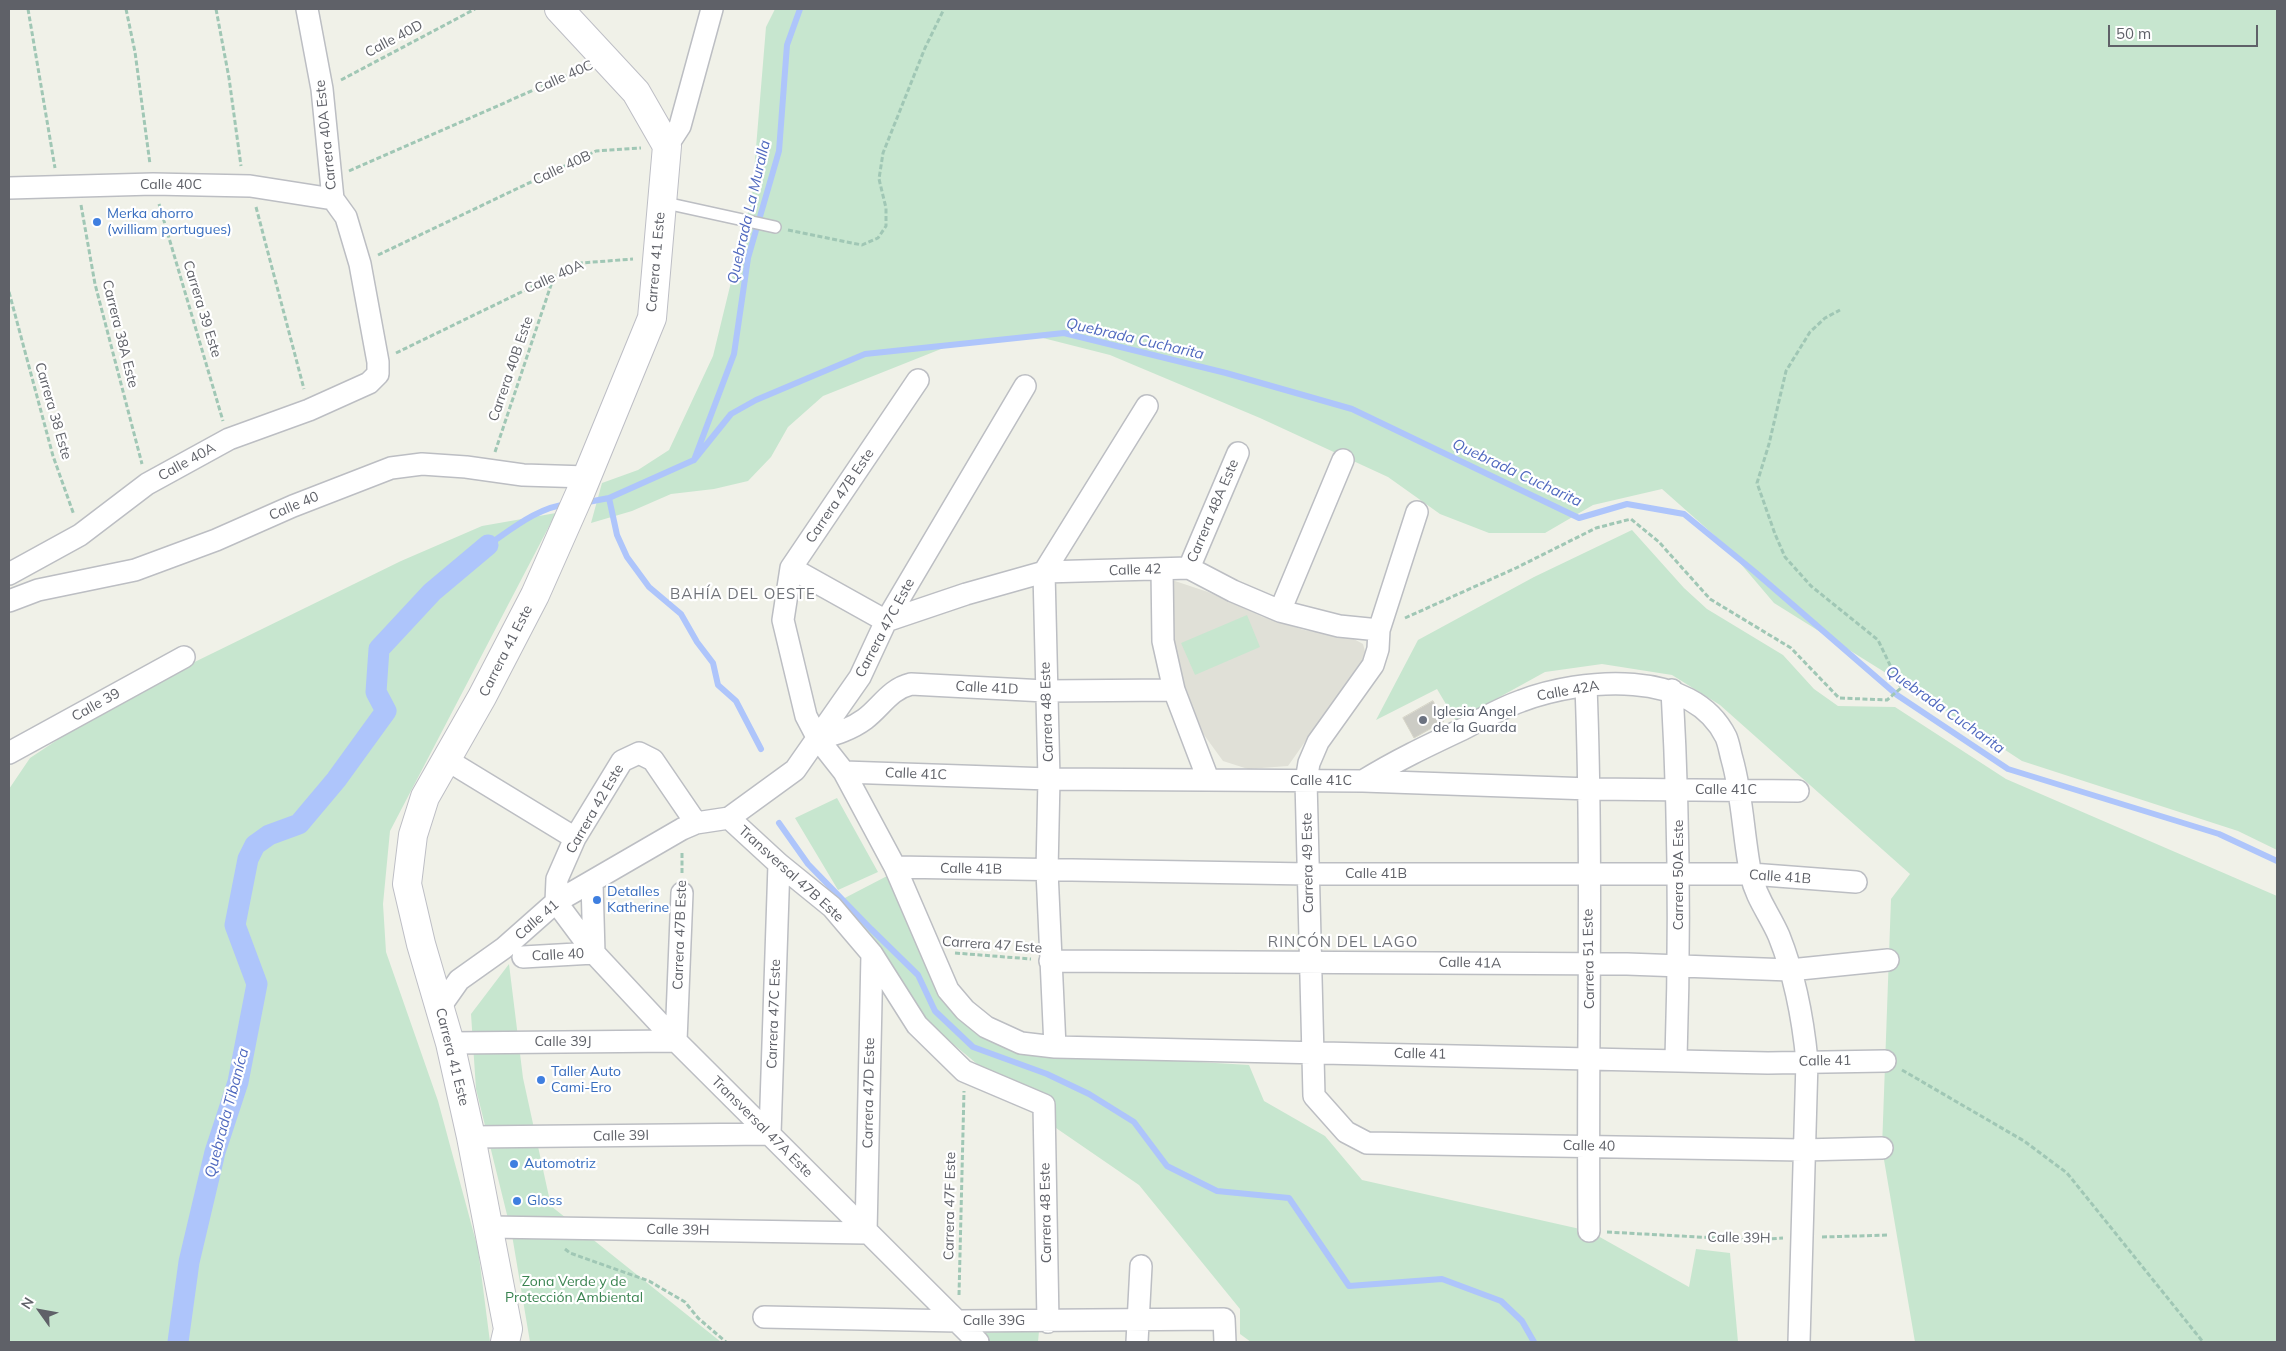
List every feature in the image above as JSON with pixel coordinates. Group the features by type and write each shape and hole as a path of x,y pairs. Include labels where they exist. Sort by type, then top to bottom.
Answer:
{"street":[{"name":"Carrera 40A Este","path":"307,9 322,89 332,189 346,217 360,264 378,368"},
{"path":"559,9 636,92 667,146 680,126 712,9"},
{"name":"Carrera 41 Este","path":"507,1336 490,1227 472,1138 450,1043 421,944 407,884 415,828 425,797 447,760 535,595 584,484 652,318 667,146"},
{"name":"Calle 40C","path":"9,188 68,188 153,184 332,189"},
{"name":"Calle 40A","path":"9,574 80,535 147,484 229,438 309,410 369,383 378,368"},
{"name":"Carrera 47B Este","path":"818,739 806,716 783,620 790,568 918,380"},
{"name":"Carrera 47C Este","path":"729,818 795,770 818,739 860,677 886,621 1025,386"},
{"path":"1044,572 1147,406"},
{"name":"Carrera 48A Este","path":"1189,568 1238,453"},
{"path":"1280,610 1343,460"},
{"name":"Calle 40","path":"9,601 38,590 135,570 216,540 293,506 391,468 422,464 489,470 584,484"},
{"name":"Carrera 49 Este","path":"1314,1096 1306,781 1309,763 1318,742 1373,665 1378,649 1379,630 1417,512"},
{"path":"790,568 886,621"},
{"name":"Calle 42","path":"886,621 966,594 1044,572 1189,568 1233,591 1280,610 1339,626 1379,630"},
{"path":"1162,569 1163,641 1174,690 1208,779"},
{"name":"Carrera 48 Este","path":"1044,572 1045,691 1049,779 1047,871 1055,1047"},
{"name":"Calle 39","path":"9,754 184,657"},
{"name":"Calle 42A","path":"1363,781 1385,767 1520,701 1546,693 1586,686 1624,683 1672,690"},
{"name":"Calle 41D","path":"818,739 848,730 866,718 894,691 911,684 1045,691 1174,690"},
{"name":"Carrera 51 Este","path":"1586,686 1590,789 1588,874 1591,1058 1588,1146 1589,1231"},
{"path":"1672,690 1704,708 1726,737 1740,790 1751,874 1758,897 1778,936 1790,970 1803,1028 1807,1061 1799,1342"},
{"name":"Carrera 50A Este","path":"1672,690 1678,790 1679,874 1676,1060"},
{"path":"818,739 844,772 895,867 932,952"},
{"name":"Carrera 42 Este","path":"556,902 557,879 575,838 622,761 639,753 654,760 689,826"},
{"path":"447,760 575,838"},
{"name":"Calle 41C","path":"844,772 1049,779 1363,781 1590,789 1798,791"},
{"name":"Calle 41","path":"440,1006 458,980 504,948 556,902 689,826 729,818"},
{"name":"Transversal 47B Este","path":"729,818 779,864 832,907 872,954 917,1025 964,1071"},
{"name":"Carrera 47C Este","path":"770,1134 779,864"},
{"name":"Calle 41B","path":"895,867 1308,874 1751,874 1856,882"},
{"path":"592,882 594,953"},
{"name":"Carrera 47B Este","path":"676,1042 682,893"},
{"name":"Transversal 47A Este","path":"556,902 594,953 676,1042 978,1342"},
{"name":"Calle 41","path":"932,952 948,990 965,1010 986,1027 1021,1043 1055,1047 1768,1063 1885,1061"},
{"name":"Calle 40","path":"523,957 594,953"},
{"name":"Carrera 47D Este","path":"866,1232 872,954"},
{"name":"Calle 41A","path":"1050,961 1589,964 1790,970 1888,960"},
{"name":"Calle 39J","path":"450,1043 676,1042"},
{"name":"Carrera 48 Este","path":"964,1071 1044,1105 1048,1322"},
{"name":"Calle 40","path":"1314,1096 1346,1132 1367,1143 1803,1150 1882,1148"},
{"name":"Calle 39I","path":"472,1138 770,1134"},
{"name":"Calle 39H","path":"490,1227 866,1232"},
{"path":"1137,1342 1141,1266"},
{"name":"Calle 39G","path":"764,1317 1048,1322 1138,1319 1224,1320 1224,1342"}],"lane":[{"path":"661,202 775,227"}],"path":[{"name":"Carrera 38A Este","path":"28,9 68,188 147,484"},
{"name":"Carrera 39 Este","path":"126,9 135,52 153,184 229,438"},
{"name":"Calle 40D","path":"322,89 475,9"},
{"path":"775,227 862,245 878,238 886,226 886,208 879,178 883,153 925,48 944,9"},
{"name":"Calle 40C","path":"332,189 605,59"},
{"name":"Calle 40B","path":"360,264 596,151 667,146"},
{"name":"Calle 40A","path":"378,368 581,263 656,257"},
{"name":"Carrera 40B Este","path":"489,470 555,275"},
{"name":"Carrera 38 Este","path":"9,292 53,456 80,535"},
{"path":"1379,630 1516,568 1596,528 1631,519 1659,542 1710,599 1791,648 1839,698 1887,700 1901,688 1878,640 1812,586 1785,557 1774,534 1757,483 1769,444 1786,371 1810,332 1825,318 1840,310"},
{"name":"Carrera 47B Este","path":"682,893 689,826"},
{"name":"Carrera 47 Este","path":"932,952 1050,961"},
{"path":"1885,1061 1911,1074 2024,1142 2067,1173 2203,1342"},
{"name":"Carrera 47F Este","path":"958,1321 964,1071"},
{"path":"539,1228 570,1253 649,1281 685,1302 698,1318 726,1342"},
{"name":"Calle 39H","path":"1589,1231 1753,1240 1889,1235"}],"shaded area":[{"path":"1166,578 1208,592 1263,617 1304,630 1352,638 1363,644 1366,655 1288,766 1248,769 1223,761 1199,728 1184,692 1171,637"}],"green space":[{"path":"775,9 2277,9 2277,850 2238,831 2022,761 1774,603 1723,543 1662,489 1593,505 1545,533 1489,533 1440,514 1388,477 1260,418 1110,355 1039,337 946,347 823,396 788,427 771,457 748,481 714,489 671,494 632,511 591,523 602,483 638,470 669,450 713,356 752,196 766,27"},
{"path":"556,513 390,831 383,904 386,952 438,1101 478,1249 490,1342 9,1342 9,789 30,758 119,699 401,561 482,526"},
{"path":"1632,530 1684,588 1707,609 1783,655 1814,689 1838,706 1895,707 2006,779 2277,896 2277,1342 1915,1342 1882,1148 1891,899 1910,874 1720,705 1672,675 1602,664 1545,672 1456,721 1437,689 1376,720 1418,640 1534,577"},
{"path":"1247,615 1260,647 1195,675 1181,643"},
{"path":"837,798 878,872 838,890 795,818"},
{"path":"889,875 936,981 1016,1051 1249,1065 1264,1101 1325,1136 1362,1180 1589,1231 1689,1287 1696,1249 1730,1253 1738,1342 1251,1342 1240,1334 1240,1309 1139,1185 1040,1117 927,1022 839,901"},
{"name":"Zona Verde y de Protección Ambiental","path":"509,964 523,1078 551,1206 721,1342 530,1342 512,1235 476,1089 471,1014"},
{"path":"1039,1331 1038,1342 972,1342 972,1333"}],"building":[{"name":"Iglesia Angel de la Guarda","path":"1433,701 1444,721 1414,738 1403,718"}],"waterway":[{"name":"Quebrada La Muralla","path":"583,503 609,498 694,460 734,354 748,258 779,151 787,45 800,9"},
{"name":"Quebrada Cucharita","path":"694,460 731,414 756,400 865,354 1064,333 1226,373 1352,409 1579,518 1627,504 1684,514 1755,572 1897,695 2008,769 2219,834 2277,861"},
{"path":"609,498 617,535 627,557 649,587 681,614 697,642 713,663 718,685 736,701 761,749"},
{"name":"Quebrada La Muralla","path":"488,545 536,514 546,509 568,504"},
{"name":"Quebrada Tibaníca","path":"178,1342 189,1262 215,1152 238,1082 257,984 235,925 248,859 255,845 269,835 299,824 336,780 386,711 376,692 379,649 432,592 488,545"},
{"path":"779,823 808,864 918,975 935,1011 973,1047 1047,1074 1089,1094 1134,1122 1167,1166 1217,1191 1289,1198 1349,1286 1442,1279 1501,1301 1522,1321 1534,1342"}],"place":[{"name":"Merka ahorro (william portugues)","path":"97,222"},
{"name":"Iglesia Angel de la Guarda","path":"1423,720"},
{"name":"Detalles Katherine","path":"597,900"},
{"name":"Taller Auto Cami-Ero","path":"541,1080"},
{"name":"Automotriz","path":"514,1164"},
{"name":"Gloss","path":"517,1201"}],"district":[{"name":"BAHÍA DEL OESTE","path":"743,594"},
{"name":"RINCÓN DEL LAGO","path":"1343,942"}]}
